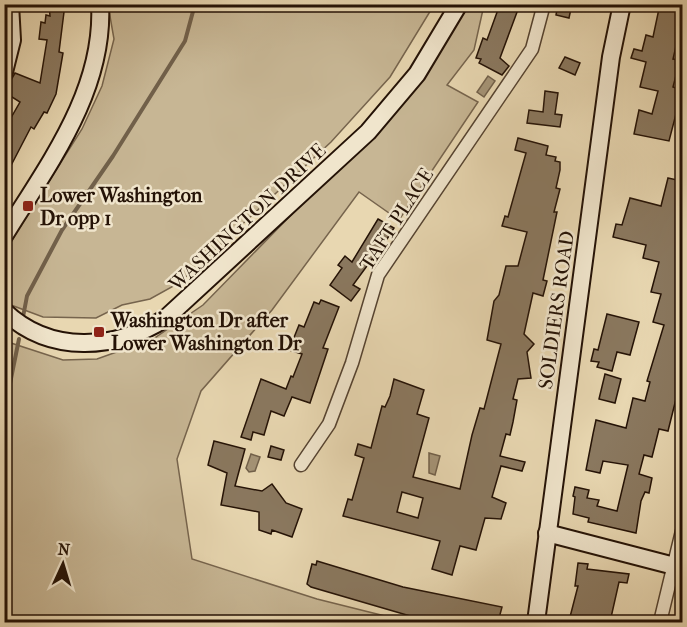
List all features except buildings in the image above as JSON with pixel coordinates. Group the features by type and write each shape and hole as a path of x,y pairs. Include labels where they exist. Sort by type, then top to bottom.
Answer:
{"street":[{"path":"4,72 12,40 10,4"},
{"path":"4,236 67,131 87,88 99,41 100,4"},
{"name":"WASHINGTON DRIVE","path":"4,311 14,320 43,336 90,343 123,339 144,332 166,318 368,132 417,74 459,4"},
{"name":"TAFT PLACE","path":"301,465 329,424 352,363 378,275 532,48 544,4"},
{"name":"SOLDIERS ROAD","path":"536,622 611,57 622,4"},
{"path":"660,622 678,567 682,531"},
{"path":"547,533 678,567"}],"shaded area":[{"path":"108,4 434,5 390,77 331,142 179,283 150,299 122,305 96,318 43,317 11,305 5,299 5,251 82,129 102,86 114,39"},
{"path":"467,5 484,5 474,50 447,85 478,102 399,220 359,192 272,310 201,391 177,459 192,559 317,599 409,622 5,622 4,338 8,342 63,360 97,359 153,339 203,305 332,173"},
{"path":"488,76 495,81 484,97 477,92"},
{"path":"429,453 440,456 435,475 429,473"},
{"path":"251,454 260,457 255,471 249,472 246,468"}],"waterway":[{"path":"23,317 27,296 62,230 113,156 185,41 195,4"},
{"path":"4,413 19,339"}],"place":[{"name":"Lower Washington Dr opp 1","path":"28,206"},
{"name":"Washington Dr after Lower Washington Dr","path":"99,332"}]}
